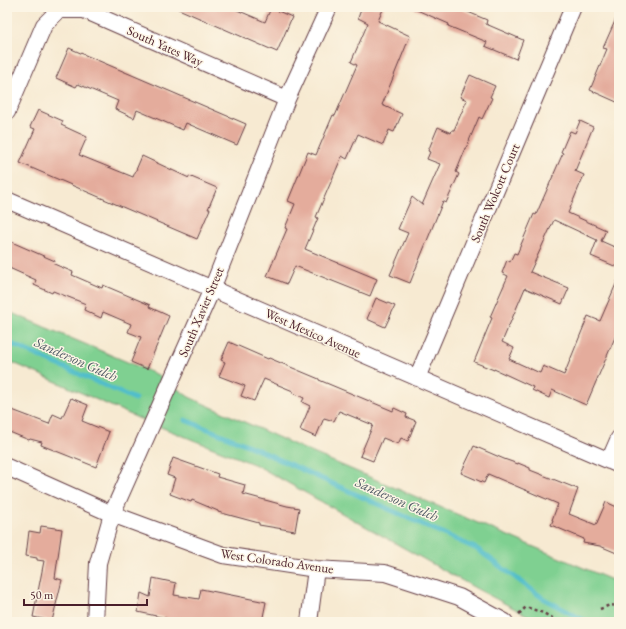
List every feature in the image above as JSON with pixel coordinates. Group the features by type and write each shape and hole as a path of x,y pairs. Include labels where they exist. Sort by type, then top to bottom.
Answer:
{"street":[{"name":"South Xavier Street","path":"95,622 98,563 112,514 212,289 287,99 329,7"},
{"name":"South Wolcott Court","path":"417,378 570,8"},
{"name":"South Yates Way","path":"7,112 44,25 59,10 84,10 287,99"},
{"name":"West Mexico Avenue","path":"7,200 614,463"},
{"path":"614,463 619,438"},
{"name":"West Colorado Avenue","path":"7,466 112,514 223,555 316,569 385,573 459,597 511,619"},
{"path":"309,622 316,569"}],"path":[{"path":"600,609 610,605 619,606"},
{"path":"511,619 526,607 543,613 560,622"}],"green space":[{"path":"7,311 158,375 189,397 313,453 619,583 619,622 540,622 477,589 256,465 138,418 7,360"}],"building":[{"path":"174,7 230,7 265,22 271,8 292,17 277,52"},
{"path":"362,7 384,7 378,21 410,36 382,105 402,114 394,132 389,130 383,145 358,134 347,159 342,156 316,217 318,218 305,249 377,279 370,296 295,266 287,284 267,276 287,229 285,228 295,204 288,201 308,152 316,155 357,65 351,62 368,23 358,18"},
{"path":"410,7 456,7 487,20 486,24 523,40 516,59 485,46 487,42 448,26 449,24"},
{"path":"619,12 619,103 590,90 607,49 603,48"},
{"path":"69,48 246,124 237,145 186,123 183,130 137,110 134,118 115,109 118,101 78,84 76,87 56,78"},
{"path":"470,75 495,86 490,97 492,98 482,119 479,117 456,172 459,174 446,203 443,201 410,283 390,275 408,233 398,229 412,197 422,205 440,164 427,159 430,152 428,151 438,127 451,133 452,130 454,130 467,100 460,97"},
{"path":"38,110 63,121 61,125 87,137 79,155 133,177 142,156 189,178 189,176 217,188 197,239 20,163 35,129 30,127"},
{"path":"580,121 593,127 575,171 584,175 568,213 606,230 601,241 619,249 619,268 591,256 597,240 554,220 530,272 569,288 562,304 525,288 502,342 514,348 509,359 540,373 543,366 564,375 588,316 600,321 619,277 619,328 586,405 552,390 549,398 532,390 533,387 494,369 474,362 492,318 490,317 508,276 502,273 507,260 510,262 514,253 517,254 563,153 561,152 570,131 575,133"},
{"path":"7,240 55,261 54,264 73,272 72,275 102,288 103,285 150,305 149,307 169,316 147,369 131,362 141,337 128,332 131,324 103,312 101,318 84,310 86,304 53,291 52,293 34,285 36,280 7,267"},
{"path":"376,298 395,306 385,327 367,319"},
{"path":"229,342 393,411 394,408 407,414 406,417 416,421 408,441 401,438 398,444 383,438 373,461 360,456 373,425 339,411 334,421 324,418 316,437 300,430 310,406 302,402 304,398 293,393 293,391 264,379 254,401 241,396 245,386 219,376 225,362 221,360"},
{"path":"71,398 88,405 82,421 109,432 96,467 41,445 42,442 29,440 7,431 7,408 49,424 53,414 62,418"},
{"path":"474,446 578,489 569,514 596,525 606,502 619,508 619,554 600,546 583,543 584,539 551,525 558,504 488,474 484,483 461,473"},
{"path":"173,458 218,474 217,477 245,485 243,494 299,508 295,531 259,525 259,523 218,512 192,500 191,502 170,494 175,478 167,475"},
{"path":"41,526 62,529 55,578 62,580 52,621 33,617 44,561 26,556 29,531 40,533"},
{"path":"153,578 176,583 174,595 199,599 201,589 266,602 262,622 169,622 170,619 138,612 141,593 150,597"}],"waterway":[{"name":"Sanderson Gulch","path":"7,342 135,399"},
{"name":"Sanderson Gulch","path":"185,420 245,444 477,549 544,599 587,622"}]}
